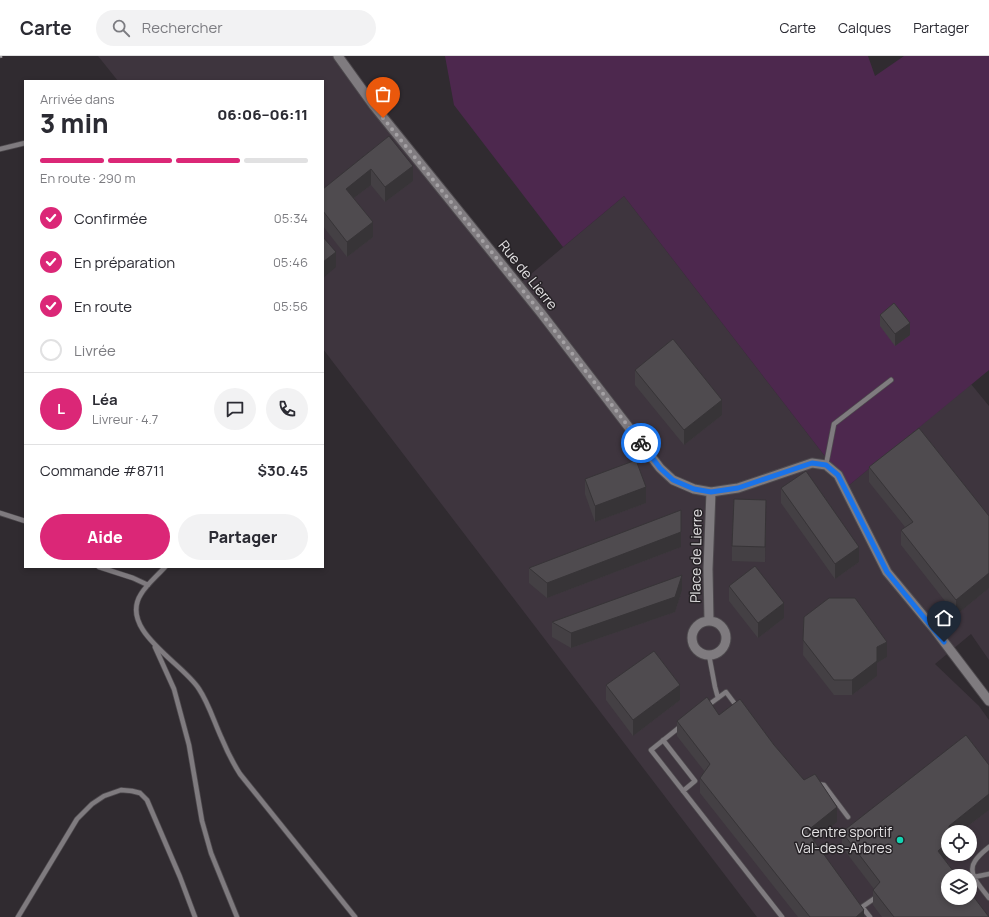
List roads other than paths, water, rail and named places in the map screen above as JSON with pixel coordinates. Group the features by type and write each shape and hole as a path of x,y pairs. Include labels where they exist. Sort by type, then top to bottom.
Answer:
{"street":[{"name":"Rue de Lierre","path":"338,56 374,106 541,313 660,468 673,480 694,489 711,492"},
{"path":"711,492 738,488 812,463 826,465 838,475 887,572 935,630 989,701"},
{"name":"Place de Lierre","path":"709,621 708,569 711,492"},
{"name":"Place de Lierre","path":"709,621 719,624 723,629 726,639 722,649 718,653 709,655 701,653 697,650 693,645 692,634 694,629 703,622 709,621"}],"lane":[{"path":"0,149 24,143"},
{"path":"826,465 834,424 891,380"},
{"path":"0,513 24,521"},
{"path":"102,568 148,585"},
{"path":"165,568 140,595 136,604 136,614 139,623 154,646 174,689 190,745 202,821 212,853 237,917"},
{"path":"154,646 188,674 199,688 231,760 240,774 355,917"},
{"path":"709,655 718,698"},
{"path":"702,710 726,692 739,710"},
{"path":"685,723 651,750 782,917"},
{"path":"663,740 695,781 683,791"},
{"path":"810,783 824,785 848,817"},
{"path":"18,917 77,819 92,804 104,796 120,790 132,790 140,793 147,800 180,877 195,917"},
{"path":"972,869 974,863 989,847"},
{"path":"977,876 989,874"},
{"path":"977,881 989,898"},
{"path":"870,917 862,907 875,898"}],"place":[{"name":"Centre sportif Val-des-Arbres","path":"900,840"}]}
